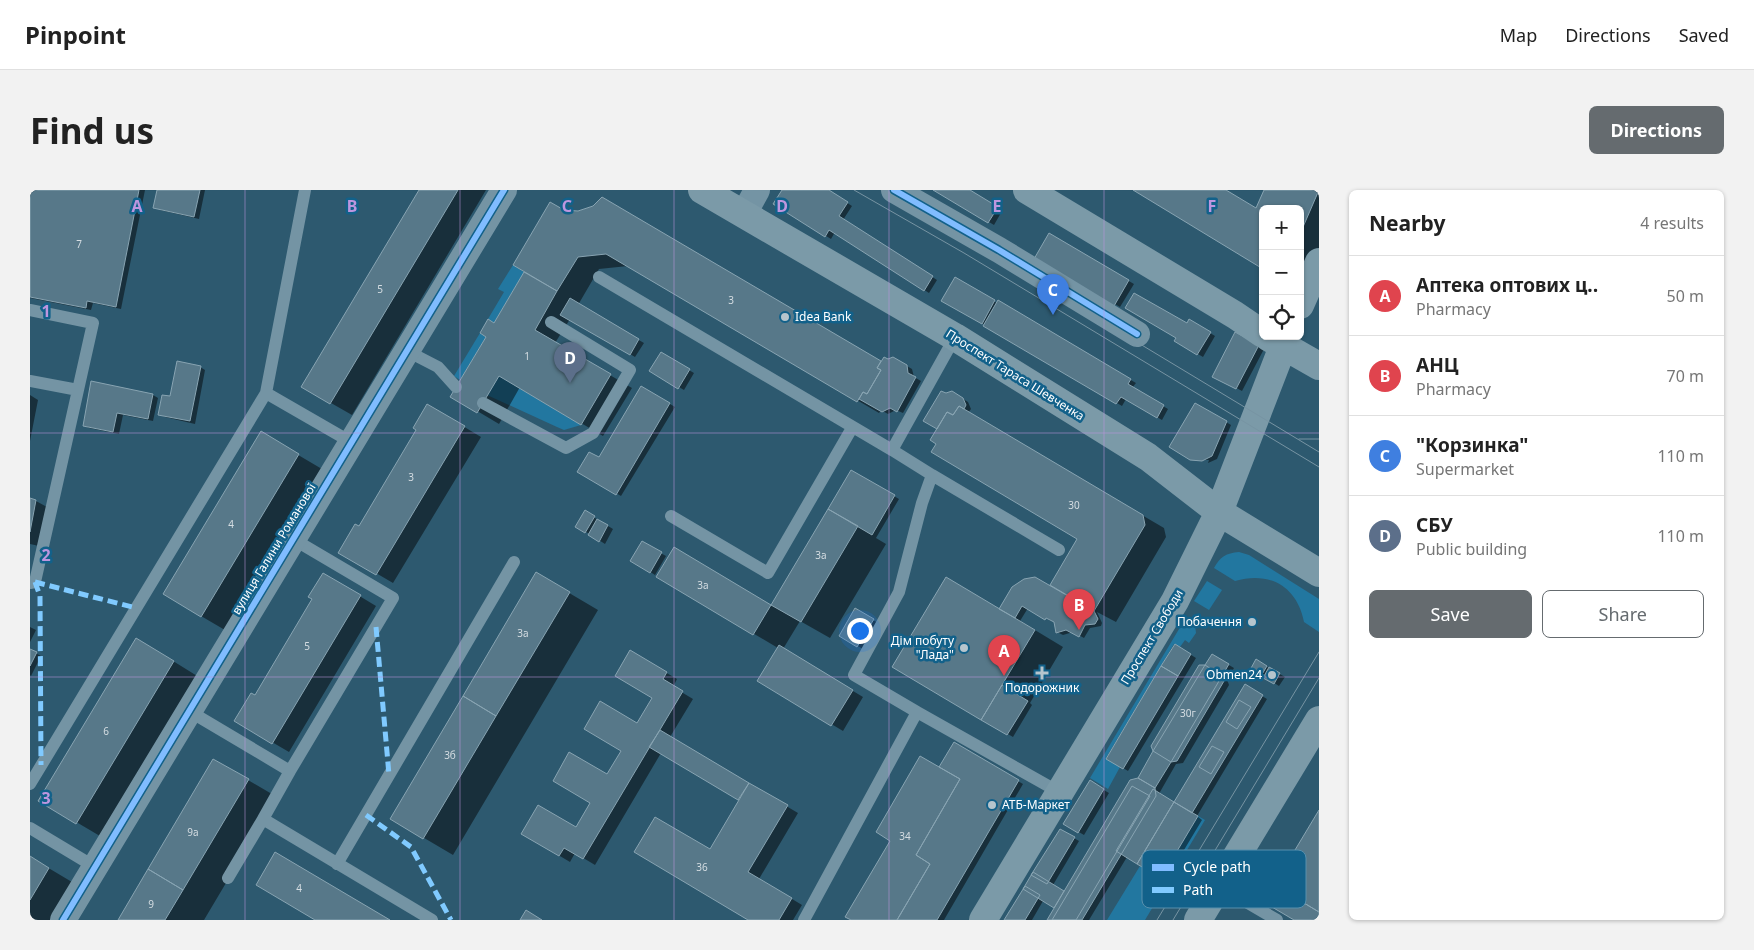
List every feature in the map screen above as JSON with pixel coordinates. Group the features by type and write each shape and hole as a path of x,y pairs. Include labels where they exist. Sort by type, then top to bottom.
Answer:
{"main road":[{"name":"Проспект Тараса Шевченка","path":"702,190 955,337 1148,456 1219,512 1319,573"},
{"path":"1033,191 1259,328"},
{"path":"1304,296 1319,262"},
{"name":"Проспект Свободи","path":"983,920 1175,601 1219,512 1274,340"},
{"path":"1278,340 1319,366"},
{"path":"1241,850 1319,720"},
{"path":"1198,920 1205,908"}],"street":[{"name":"вулиця Галини Романової","path":"63,920 504,190"},
{"path":"744,214 757,190"},
{"path":"894,190 999,250 1136,334"}],"lane":[{"path":"30,784 266,392 305,190"},
{"path":"599,277 1059,550"},
{"path":"30,310 93,323 35,582 30,582"},
{"path":"483,403 566,448 593,433 630,370 551,322"},
{"path":"892,450 955,337"},
{"path":"407,351 438,367 456,387"},
{"path":"30,381 78,390"},
{"path":"266,392 351,442"},
{"path":"671,516 768,573 852,428"},
{"path":"932,475 899,592 854,675 1059,792"},
{"path":"228,878 393,598 293,539"},
{"path":"338,864 514,562"},
{"path":"189,712 290,770"},
{"path":"804,920 916,712"},
{"path":"263,820 432,920"},
{"path":"30,828 95,867"},
{"path":"1257,908 1277,920"}],"shaded area":[{"path":"513,265 524,272 494,323 488,319 504,292 498,289"},
{"path":"480,333 486,337 460,380 454,376"},
{"path":"499,376 581,425 564,430 487,395"},
{"path":"1239,552 1249,555 1319,599 1319,632 1304,622 1295,599 1280,584 1259,578 1235,581 1214,568 1224,556"},
{"path":"1207,581 1222,590 1209,610 1194,601"},
{"path":"1185,619 1195,625 1196,633 1189,643 1185,640 1180,647 1174,644 1106,758 1120,767 1108,789 1090,778"},
{"path":"1198,816 1205,820 1187,850 1178,850"},
{"path":"1140,866 1142,867 1142,908 1152,908 1145,920 1107,920"}],"building":[{"path":"30,190 139,190 116,307 87,301 86,308 30,297"},
{"path":"157,190 200,190 194,217 153,208"},
{"path":"419,190 458,190 330,404 301,387"},
{"path":"782,190 829,190 848,202 839,216 933,276 924,291 829,230 825,237 773,204"},
{"path":"933,190 970,190 998,207 988,223"},
{"path":"1133,190 1226,190 1256,208 1264,190 1319,190 1304,225 1304,205 1259,205 1259,267"},
{"path":"602,197 881,361 877,368 881,370 867,394 863,392 857,402 606,254 578,257 557,291 513,265 550,202 564,210 578,211 593,206"},
{"path":"1049,233 1129,280 1114,306 1034,259"},
{"path":"524,272 557,291 535,330 611,374 581,425 499,376 477,413 450,397 486,337 480,333 488,319 494,323"},
{"path":"955,277 995,300 982,324 941,301"},
{"path":"1134,293 1187,323 1189,319 1211,332 1197,355 1174,341 1176,338 1125,308"},
{"path":"570,298 639,339 630,355 560,315"},
{"path":"998,300 1131,379 1128,384 1164,405 1157,418 1121,397 1116,404 983,326"},
{"path":"1235,332 1259,345 1236,389 1212,377"},
{"path":"661,352 690,369 678,389 649,371"},
{"path":"884,357 888,359 893,357 907,365 908,373 916,377 897,412 890,408 882,412 859,399 863,392 867,394 881,370 877,368"},
{"path":"177,361 201,366 190,421 158,415 162,395 170,396"},
{"path":"91,381 153,394 148,419 117,413 113,432 83,426"},
{"path":"641,386 670,403 616,495 577,472 589,452 599,457"},
{"path":"941,391 946,393 952,391 963,398 966,405 964,409 959,406 953,415 947,412 937,429 923,421"},
{"path":"1195,403 1227,421 1212,456 1202,461 1190,460 1169,447"},
{"path":"427,404 465,426 376,575 338,553 355,524 359,526 416,430 413,428"},
{"path":"959,406 1143,515 1145,525 1094,611 1050,585 1077,539 931,452 936,444 930,440 947,412 953,415"},
{"path":"261,431 299,454 201,617 163,594"},
{"path":"851,470 895,495 872,535 828,509"},
{"path":"30,498 36,500 30,532"},
{"path":"828,509 858,526 801,622 771,605"},
{"path":"585,510 595,516 585,533 575,527"},
{"path":"597,519 608,525 599,542 588,535"},
{"path":"642,541 662,552 650,573 630,561"},
{"path":"674,547 771,605 753,635 656,577"},
{"path":"536,572 570,592 496,716 463,696"},
{"path":"323,573 361,595 272,744 234,721 251,693 255,695 312,599 308,597"},
{"name":"Дім побуту \"Лада\"","path":"946,577 1035,630 981,720 892,667"},
{"path":"1035,577 1094,611 1098,619 1095,624 1085,625 1079,637 1066,630 1056,633 1054,622 1046,618 1045,620 1022,606 1015,618 999,609 1012,587 1024,579"},
{"path":"855,608 874,619 857,647 839,636"},
{"path":"136,638 174,661 76,824 38,801"},
{"path":"1175,644 1191,654 1178,676 1161,666"},
{"path":"779,645 853,690 831,726 757,681"},
{"path":"30,649 37,652 30,666"},
{"path":"630,650 667,672 663,679 683,691 583,859 564,848 559,856 521,834 538,805 576,827 590,803 553,781 569,752 607,774 621,751 584,729 600,701 637,723 652,698 615,676"},
{"path":"1212,654 1229,664 1222,676 1224,681 1177,761 1171,762 1155,788 1138,778 1153,751 1151,746 1199,665 1205,665"},
{"path":"1256,659 1267,666 1261,676 1250,670"},
{"path":"1205,665 1222,676 1171,762 1153,751"},
{"path":"1161,666 1178,676 1123,769 1106,759"},
{"name":"Obmen24","path":"1269,667 1280,673 1274,684 1263,678"},
{"path":"1245,684 1263,695 1192,813 1174,802"},
{"path":"1002,685 1028,701 1007,735 981,720"},
{"path":"463,696 496,716 423,839 390,819"},
{"path":"1239,700 1251,707 1237,729 1226,722"},
{"path":"660,730 749,783 738,800 649,747"},
{"path":"954,742 1019,780 937,920 897,920 930,864 916,855 960,779 939,767"},
{"path":"1212,746 1224,752 1211,774 1199,767"},
{"path":"920,756 960,779 916,855 930,864 897,920 851,920 845,917 890,841 876,832"},
{"path":"213,759 249,779 183,890 148,869"},
{"path":"1138,778 1155,788 1156,796 1082,920 1047,920 1130,780"},
{"path":"1090,780 1104,789 1078,833 1063,824"},
{"path":"749,783 788,805 748,872 792,898 779,920 748,920 634,852 655,817 710,849"},
{"path":"1132,786 1150,796 1076,920 1052,920"},
{"path":"1153,789 1174,802 1145,850 1142,850 1142,856 1137,864 1116,851"},
{"path":"1174,802 1198,816 1178,850 1145,850"},
{"path":"1319,810 1319,912 1306,904 1306,850 1295,850"},
{"path":"1060,829 1075,837 1047,884 1031,875"},
{"path":"275,852 390,920 315,920 256,885"},
{"path":"30,856 49,868 30,900"},
{"path":"1142,856 1142,867 1137,864"},
{"path":"148,869 183,890 165,920 118,920"},
{"path":"1033,872 1064,891 1054,908 1023,889"},
{"path":"1025,886 1040,895 1025,920 1004,920"},
{"path":"1306,904 1319,912 1319,920 1294,920 1274,908 1306,908"},
{"path":"526,910 542,920 520,920"}],"tram line":[{"path":"854,190 964,253 1319,467"},
{"path":"881,190 971,242 1319,452"},
{"path":"1299,439 1319,439"},
{"path":"1199,850 1319,652"},
{"path":"1215,850 1319,678"},
{"path":"1157,920 1164,908"},
{"path":"1173,920 1180,908"}],"marked path":[{"path":"35,582 40,596 41,765"},
{"path":"35,582 136,608"},
{"path":"376,627 389,775"},
{"path":"366,815 411,847 451,920"}],"cycle path":[{"path":"63,920 504,190"},
{"path":"894,190 999,250 1137,334"}],"place":[{"name":"\"Корзинка\"","path":"1053,315"},
{"name":"Idea Bank","path":"785,317"},
{"name":"СБУ","path":"570,383"},
{"name":"Побачення","path":"1252,622"},
{"name":"АНЦ","path":"1079,630"},
{"name":"Дім побуту \"Лада\"","path":"964,648"},
{"name":"Подорожник","path":"1042,673"},
{"name":"Obmen24","path":"1272,675"},
{"name":"Аптека оптових ц‥","path":"1004,676"},
{"name":"АТБ-Маркет","path":"992,805"}]}
